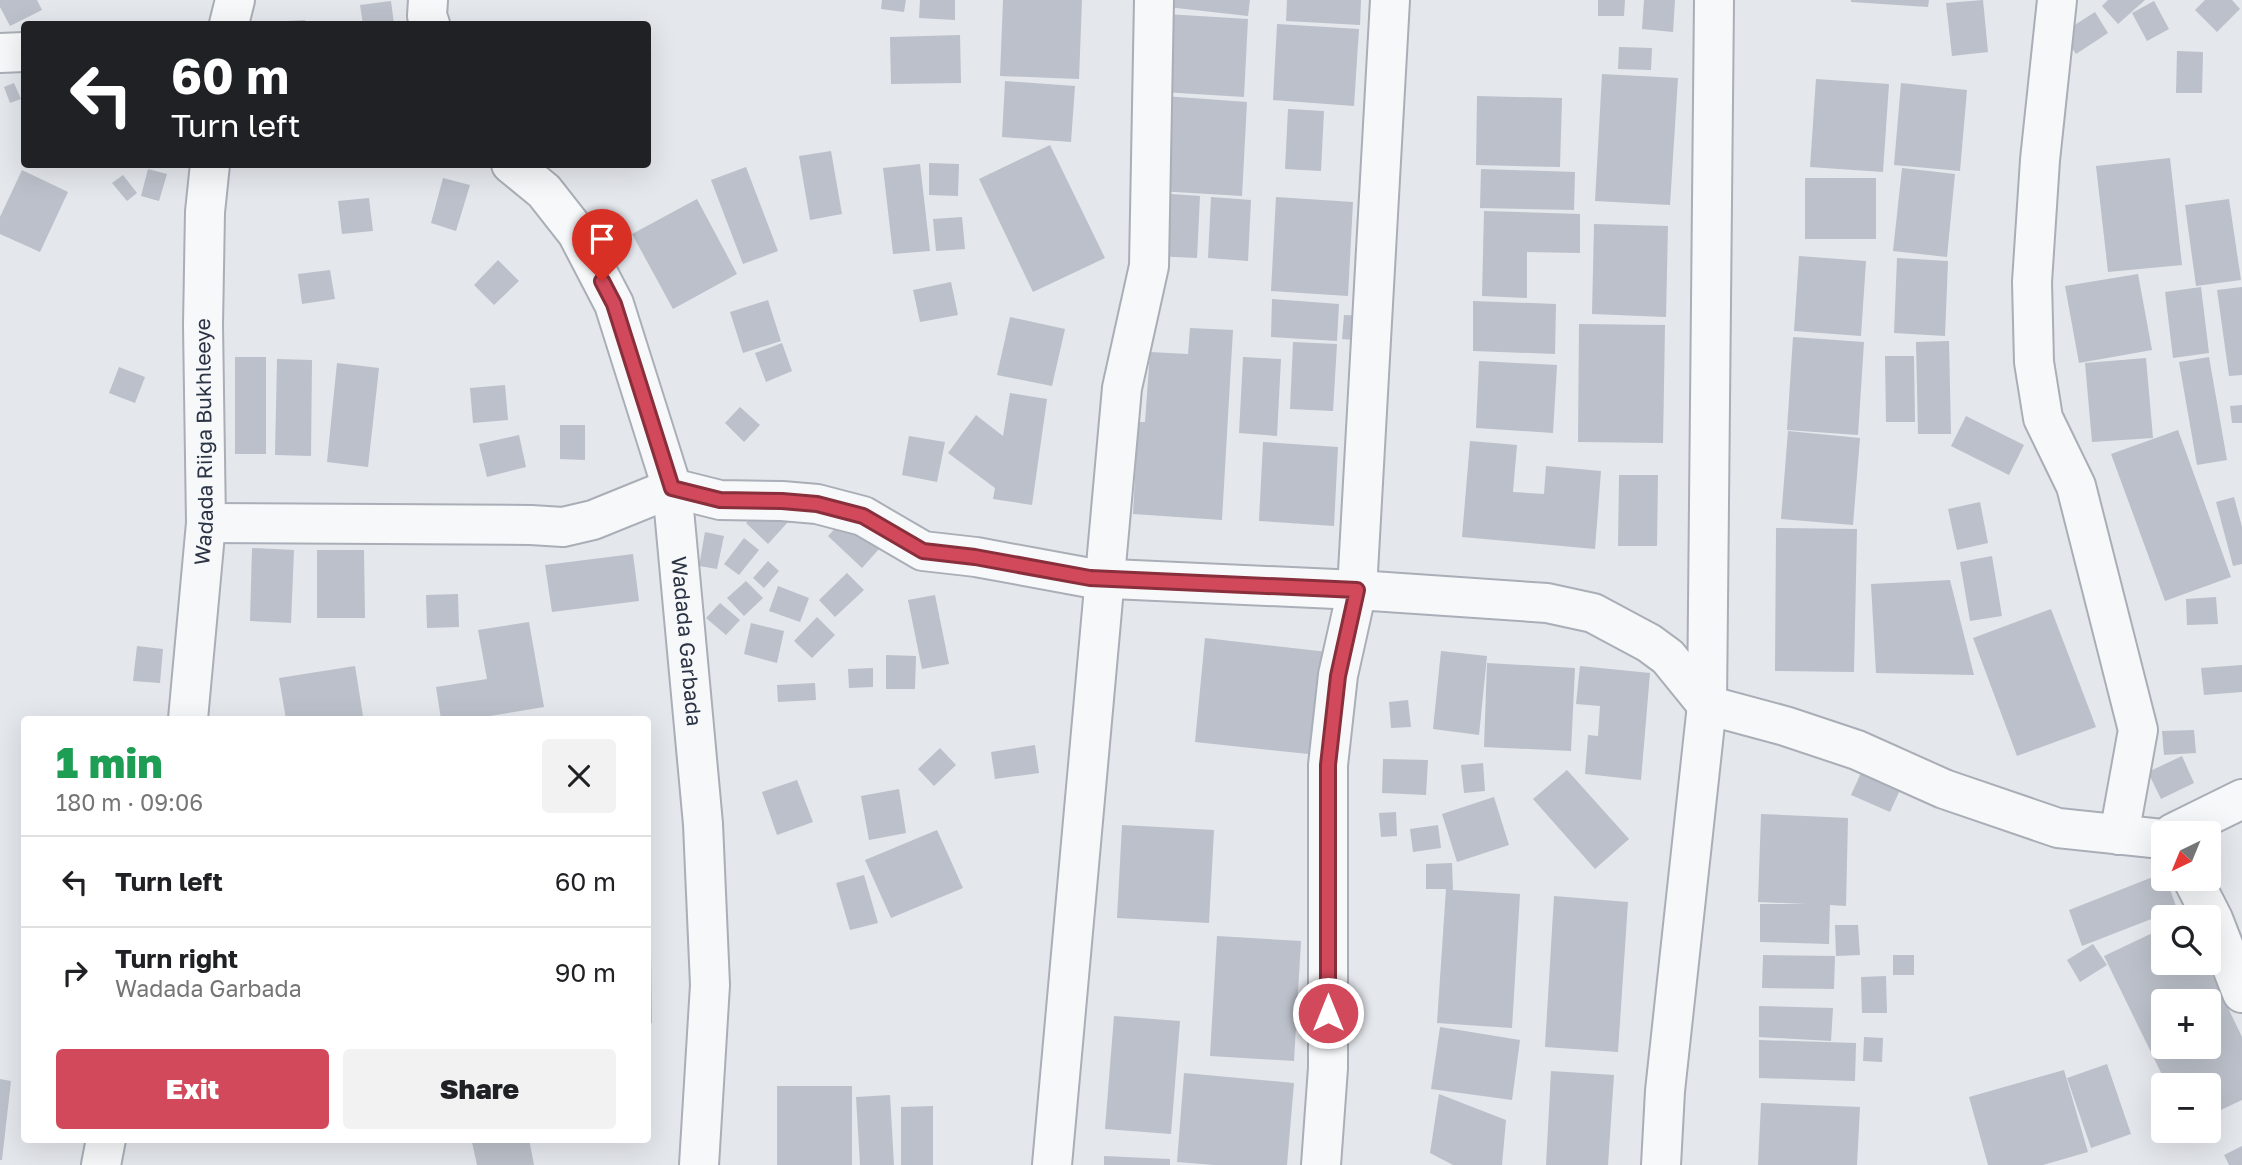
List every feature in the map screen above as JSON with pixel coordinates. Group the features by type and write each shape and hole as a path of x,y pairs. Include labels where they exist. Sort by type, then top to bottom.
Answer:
{"street":[{"path":"230,21 235,0"},
{"path":"428,0 428,21"},
{"path":"1052,1165 1122,388 1149,266 1154,0"},
{"path":"1321,1165 1328,1068 1328,765 1338,676 1357,590 1390,0"},
{"path":"1661,1165 1665,1091 1707,705 1714,0"},
{"path":"2057,0 2040,160 2032,282 2034,362 2043,418 2076,486 2138,730 2119,835"},
{"path":"0,53 21,52"},
{"name":"Wadada Riiga Bukhleeye","path":"188,716 206,523 203,325 205,212 210,168"},
{"name":"Wadada Garbada","path":"516,168 544,191 577,233 614,304 672,488 703,824 709,971 699,1165"},
{"path":"206,523 518,524 563,527 593,520 672,488 720,500 817,504 863,516 923,551 1105,579 1357,590 1546,603 1593,613 1630,632 1668,657 1707,705 1785,726 1857,750 1944,789 2058,828 2151,837"},
{"path":"2199,821 2242,799"},
{"path":"2199,891 2213,919 2242,993"},
{"path":"101,1165 105,1143"}],"building":[{"path":"0,0 37,0 42,10 10,26 0,7"},
{"path":"882,0 906,0 904,12 881,9"},
{"path":"920,0 955,0 955,20 919,18"},
{"path":"1003,0 1082,0 1079,79 1000,76"},
{"path":"1159,0 1250,0 1248,16 1158,6"},
{"path":"1287,0 1361,0 1360,25 1286,21"},
{"path":"1598,0 1625,0 1624,16 1598,16"},
{"path":"1644,0 1675,0 1673,32 1642,29"},
{"path":"1851,0 1929,0 1928,7"},
{"path":"1983,0 1988,52 1952,56 1946,3"},
{"path":"2108,0 2145,0 2118,24 2102,6"},
{"path":"2205,0 2232,0 2240,9 2217,32 2195,10"},
{"path":"391,1 394,21 363,21 360,5"},
{"path":"2154,1 2169,29 2147,41 2132,13"},
{"path":"2095,12 2108,33 2076,54 2062,33"},
{"path":"1166,14 1248,19 1244,97 1162,92"},
{"path":"1277,24 1359,29 1354,106 1273,100"},
{"path":"960,35 961,83 891,84 890,37"},
{"path":"1619,47 1652,48 1651,70 1618,69"},
{"path":"2177,51 2203,52 2202,93 2176,93"},
{"path":"1602,74 1678,78 1670,205 1595,201"},
{"path":"1816,79 1889,84 1883,172 1810,167"},
{"path":"1005,81 1075,86 1071,142 1002,137"},
{"path":"14,83 21,99 10,103 4,87"},
{"path":"1901,83 1967,90 1960,171 1894,165"},
{"path":"1164,96 1247,102 1242,196 1158,191"},
{"path":"1477,96 1562,98 1560,167 1476,165"},
{"path":"1288,109 1324,111 1321,171 1285,169"},
{"path":"1050,145 1105,258 1033,292 979,179"},
{"path":"831,151 842,214 810,220 799,156"},
{"path":"2170,158 2182,265 2108,272 2096,166"},
{"path":"929,163 959,164 958,196 929,195"},
{"path":"920,164 930,251 893,254 883,168"},
{"path":"746,167 778,251 743,264 711,180"},
{"path":"1902,168 1955,174 1947,257 1893,251"},
{"path":"148,169 167,174 159,201 141,196"},
{"path":"1481,169 1575,172 1574,210 1480,208"},
{"path":"22,170 68,192 40,252 0,234 0,217"},
{"path":"123,175 137,193 127,201 112,183"},
{"path":"443,178 470,185 456,231 431,223"},
{"path":"1805,178 1876,178 1876,239 1805,239"},
{"path":"1157,193 1200,196 1197,258 1154,256"},
{"path":"1211,197 1251,200 1248,261 1208,258"},
{"path":"1276,197 1353,202 1348,296 1271,291"},
{"path":"369,198 373,231 342,234 338,201"},
{"path":"697,199 737,274 673,309 632,234"},
{"path":"2229,199 2241,280 2196,286 2185,205"},
{"path":"1484,211 1580,214 1580,253 1527,252 1527,298 1482,296"},
{"path":"962,217 965,249 936,251 933,219"},
{"path":"1594,224 1668,226 1666,317 1592,314"},
{"path":"1799,256 1866,261 1861,336 1794,331"},
{"path":"1897,258 1948,261 1945,336 1894,333"},
{"path":"498,260 519,281 494,305 474,285"},
{"path":"330,270 335,299 302,304 298,274"},
{"path":"2138,274 2152,350 2079,363 2065,286"},
{"path":"951,282 958,315 920,322 913,290"},
{"path":"2201,287 2209,353 2173,358 2165,292"},
{"path":"2242,287 2242,375 2229,376 2217,290"},
{"path":"1272,299 1339,304 1337,341 1271,337"},
{"path":"768,300 781,341 743,353 730,312"},
{"path":"1473,301 1556,304 1555,354 1473,351"},
{"path":"1344,315 1368,316 1366,341 1342,339"},
{"path":"1010,317 1065,329 1052,386 997,375"},
{"path":"1579,324 1665,325 1663,443 1578,442"},
{"path":"1190,328 1233,330 1222,520 1133,514 1138,422 1145,422 1150,352 1188,354"},
{"path":"1793,337 1864,342 1858,435 1787,430"},
{"path":"1949,341 1951,434 1918,434 1916,342"},
{"path":"1293,342 1337,344 1333,411 1290,409"},
{"path":"782,343 792,371 766,382 755,353"},
{"path":"1885,356 1914,356 1915,422 1886,422"},
{"path":"235,357 266,357 266,454 235,454"},
{"path":"1243,357 1281,359 1277,436 1239,433"},
{"path":"2209,357 2227,460 2197,465 2179,362"},
{"path":"2146,358 2153,438 2092,442 2085,363"},
{"path":"277,359 312,360 311,456 275,455"},
{"path":"1479,361 1557,365 1553,433 1476,428"},
{"path":"337,363 379,368 368,467 327,462"},
{"path":"119,367 145,377 135,403 109,393"},
{"path":"505,385 508,420 473,423 470,388"},
{"path":"1010,393 1047,399 1032,505 993,499 995,488 948,453 976,415 1003,436"},
{"path":"2242,405 2242,423 2232,423 2230,406"},
{"path":"740,407 760,425 744,442 725,423"},
{"path":"1966,416 2024,445 2009,475 1951,446"},
{"path":"560,425 585,425 585,460 560,459"},
{"path":"2178,430 2231,577 2165,601 2111,454"},
{"path":"1788,431 1860,438 1853,525 1781,519"},
{"path":"519,435 526,467 487,477 479,444"},
{"path":"909,436 945,442 937,482 902,475"},
{"path":"1470,441 1517,445 1513,492 1544,494 1546,466 1601,471 1595,549 1462,537"},
{"path":"1263,442 1338,447 1334,526 1259,521"},
{"path":"1619,475 1658,475 1657,546 1618,546"},
{"path":"2234,497 2242,527 2242,564 2233,566 2216,502"},
{"path":"766,502 788,522 768,544 746,523"},
{"path":"1980,502 1988,543 1957,550 1948,509"},
{"path":"845,518 879,549 862,568 828,536"},
{"path":"1776,528 1857,529 1854,672 1775,671"},
{"path":"705,532 724,536 717,569 699,566"},
{"path":"744,538 759,550 739,575 724,564"},
{"path":"252,548 294,550 291,623 250,621"},
{"path":"317,550 364,550 365,618 317,618"},
{"path":"633,554 639,601 552,612 545,565"},
{"path":"1992,556 2002,616 1970,621 1960,562"},
{"path":"768,561 779,571 764,588 753,578"},
{"path":"847,573 864,590 835,617 819,600"},
{"path":"1950,580 1974,675 1876,673 1871,584"},
{"path":"746,581 763,598 744,616 727,598"},
{"path":"778,586 809,598 800,622 769,611"},
{"path":"458,594 459,627 427,628 426,595"},
{"path":"935,595 949,664 922,669 908,600"},
{"path":"2216,597 2218,624 2187,625 2186,599"},
{"path":"720,603 740,620 726,635 706,618"},
{"path":"2051,609 2096,727 2017,756 1973,638"},
{"path":"817,617 835,635 812,658 794,641"},
{"path":"529,622 544,707 490,716 441,716 436,687 487,679 478,630"},
{"path":"751,623 784,631 777,663 744,654"},
{"path":"1205,638 1328,652 1318,755 1195,742"},
{"path":"137,646 163,649 160,683 133,681"},
{"path":"1441,651 1487,656 1479,735 1433,729"},
{"path":"886,655 916,656 915,689 886,689"},
{"path":"1487,663 1575,668 1571,751 1484,747"},
{"path":"2242,665 2242,692 2204,695 2201,668"},
{"path":"355,666 363,716 285,716 279,678"},
{"path":"1580,666 1650,673 1641,780 1585,774 1588,735 1598,736 1600,706 1576,704"},
{"path":"873,668 873,687 849,688 848,669"},
{"path":"815,683 816,700 778,702 777,685"},
{"path":"1408,700 1411,727 1391,728 1389,702"},
{"path":"2194,730 2196,753 2164,755 2162,731"},
{"path":"1035,745 1039,773 995,779 991,752"},
{"path":"940,748 956,765 934,786 918,769"},
{"path":"2182,756 2194,783 2161,799 2148,772"},
{"path":"1383,759 1428,760 1426,795 1382,793"},
{"path":"1866,762 1905,779 1890,812 1851,795"},
{"path":"1483,763 1485,791 1464,793 1461,765"},
{"path":"1567,770 1629,839 1595,869 1533,799"},
{"path":"797,780 813,822 777,835 762,792"},
{"path":"899,789 906,833 869,840 861,796"},
{"path":"1494,797 1509,845 1457,862 1442,814"},
{"path":"1396,812 1397,836 1381,837 1379,813"},
{"path":"1761,814 1848,818 1846,906 1830,905 1829,944 1760,942 1760,904 1807,904 1758,902"},
{"path":"1122,825 1214,830 1209,923 1117,918"},
{"path":"1438,825 1441,848 1413,852 1410,829"},
{"path":"937,830 963,888 891,918 865,860"},
{"path":"1452,863 1453,890 1520,894 1512,1028 1437,1023 1446,889 1426,889 1426,864"},
{"path":"864,875 878,923 850,930 836,883"},
{"path":"2151,878 2151,891 2171,891 2176,905 2151,905 2151,919 2082,946 2069,910"},
{"path":"1554,896 1628,902 1618,1052 1545,1047"},
{"path":"1835,925 1858,925 1860,955 1836,956"},
{"path":"2151,934 2151,975 2212,975 2219,989 2151,989 2151,1052 2104,956"},
{"path":"1217,936 1301,941 1294,1061 1210,1056"},
{"path":"2093,944 2107,965 2080,982 2067,960"},
{"path":"651,949 652,1023 651,1023"},
{"path":"1763,955 1835,956 1834,989 1762,988"},
{"path":"1893,955 1914,955 1914,975 1893,975"},
{"path":"1886,976 1887,1013 1862,1013 1861,977"},
{"path":"2221,993 2242,1037 2242,1100 2221,1110 2221,1073 2161,1073 2154,1059 2221,1059"},
{"path":"1759,1006 1833,1008 1831,1041 1759,1037"},
{"path":"1114,1016 1180,1021 1171,1134 1105,1129"},
{"path":"1440,1027 1520,1040 1512,1100 1431,1089"},
{"path":"1864,1037 1883,1038 1882,1062 1863,1061"},
{"path":"1759,1040 1856,1043 1855,1081 1759,1078"},
{"path":"2107,1064 2131,1134 2091,1148 2067,1078"},
{"path":"2064,1070 2088,1152 2043,1165 1988,1165 1969,1097"},
{"path":"1551,1071 1614,1075 1608,1165 1546,1165"},
{"path":"1184,1073 1294,1083 1287,1165 1177,1162"},
{"path":"0,1079 11,1081 2,1160 0,1160"},
{"path":"777,1086 852,1086 852,1165 777,1165"},
{"path":"1439,1094 1506,1120 1502,1165 1453,1165 1430,1153"},
{"path":"890,1095 894,1165 860,1165 856,1097"},
{"path":"1761,1103 1860,1107 1857,1165 1758,1165"},
{"path":"933,1106 933,1165 901,1165 901,1107"},
{"path":"472,1143 530,1143 534,1165 477,1165"},
{"path":"2242,1146 2242,1165 2229,1165 2224,1155"},
{"path":"1104,1156 1170,1159 1170,1165 1104,1165"}],"route":[{"path":"602,281 614,304 640,394 672,488 720,500 817,504 863,516 923,551 975,557 1090,578 1357,590 1338,676 1328,765 1328,1013"}]}
